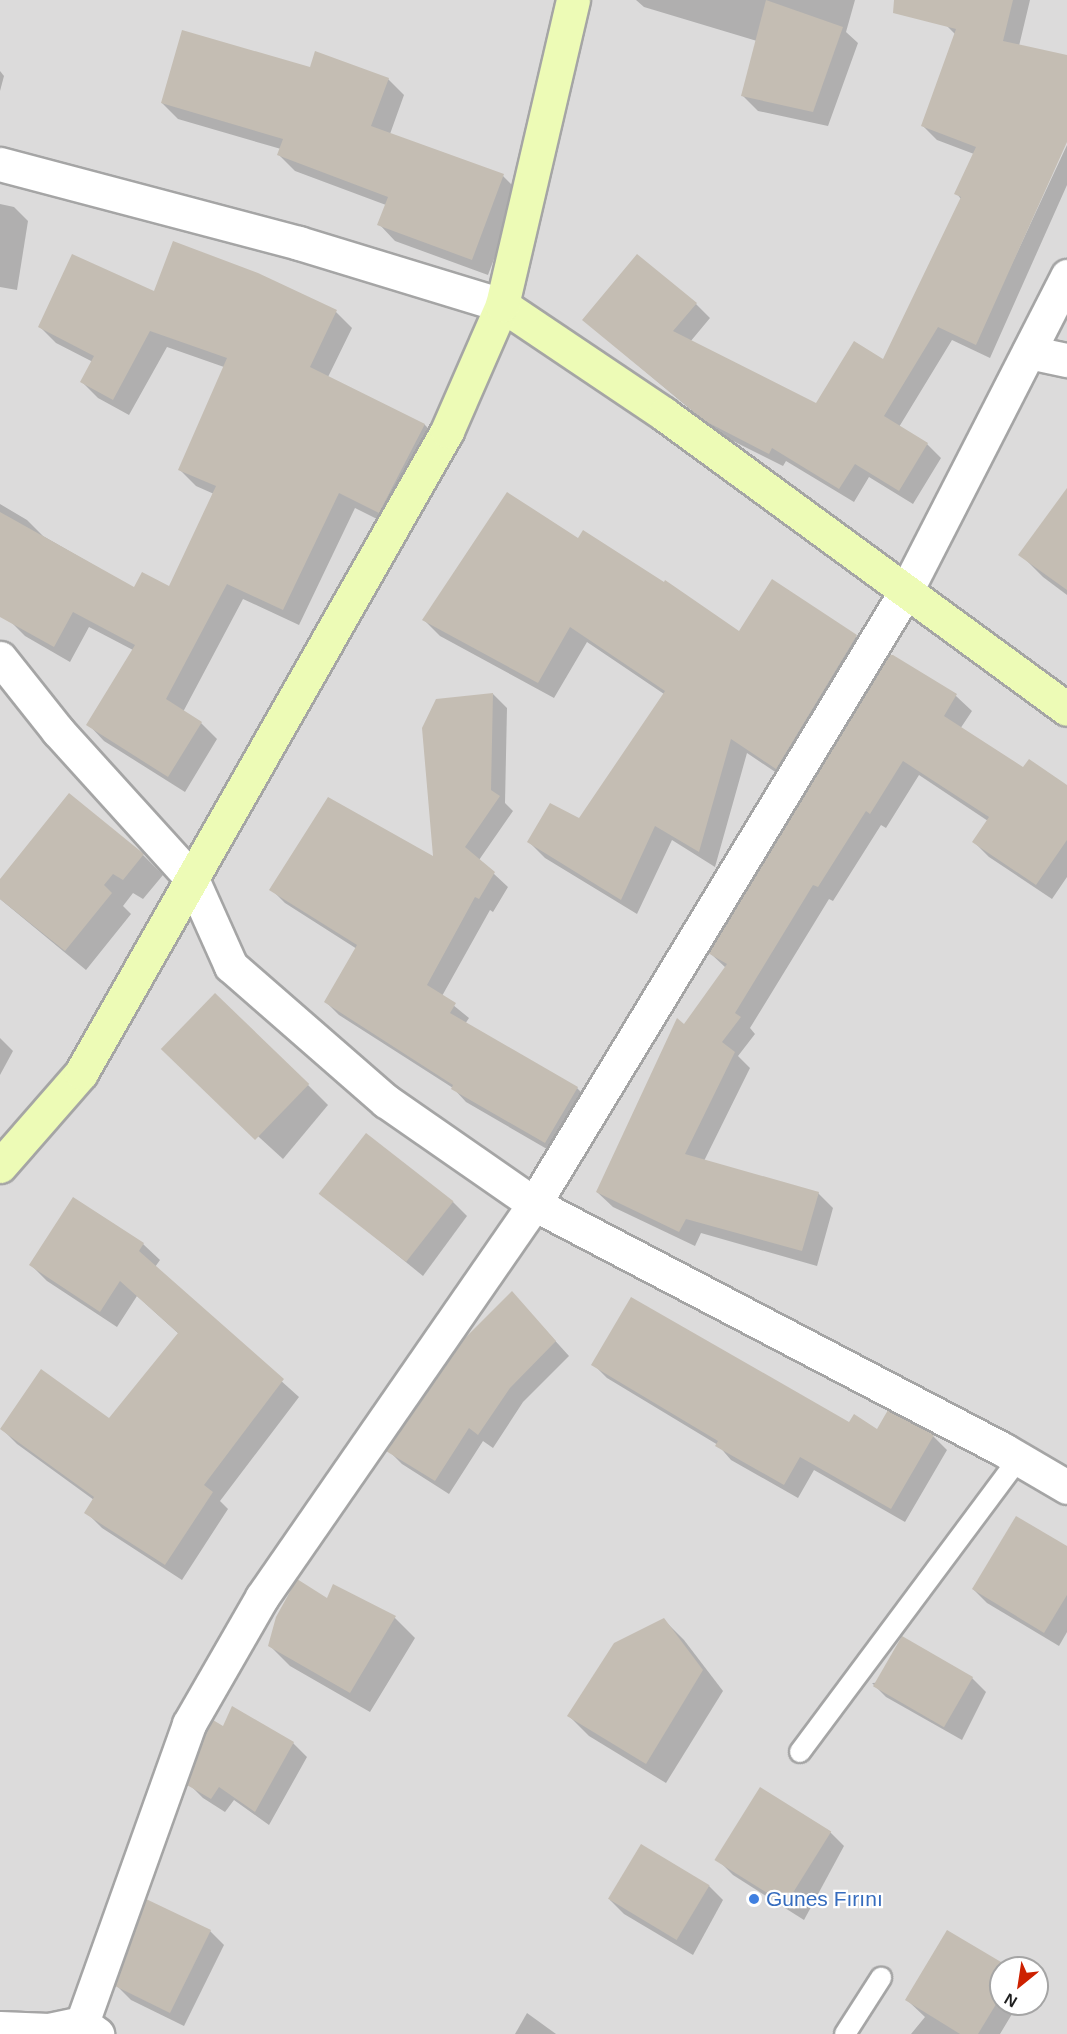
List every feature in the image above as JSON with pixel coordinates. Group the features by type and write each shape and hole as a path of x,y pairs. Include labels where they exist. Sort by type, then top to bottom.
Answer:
{"street":[{"path":"0,1166 81,1073 447,431 502,305 573,0"},
{"path":"0,164 299,243 502,305 664,414 1067,709"},
{"path":"0,2028 90,2029 189,1724 262,1597 534,1204 906,591 1067,276"},
{"path":"1029,352 1067,360"},
{"path":"0,658 58,731 192,879 231,966 387,1101 534,1204 1018,1458 1067,1487"}],"lane":[{"path":"800,1752 1018,1458"},
{"path":"845,2034 881,1978"}],"shaded area":[{"path":"0,0 1067,0 1067,2034 0,2034"}],"building":[{"path":"766,0 843,27 813,112 741,96"},
{"path":"894,0 1013,0 1003,41 1067,55 1067,142 976,345 938,327 884,416 928,443 899,491 855,464 839,489 772,448 769,454 705,421 582,320 637,254 697,303 673,331 816,403 854,341 883,359 961,197 954,194 976,147 921,126 956,29 893,13"},
{"path":"182,30 310,67 315,51 389,78 371,126 504,174 472,260 377,225 388,197 277,155 283,139 161,103"},
{"path":"173,241 258,273 337,310 310,367 425,424 379,513 339,493 283,610 227,584 166,699 202,722 168,777 86,725 135,645 73,612 54,647 0,617 0,512 134,587 142,572 169,586 216,486 178,470 227,358 150,331 113,400 80,382 94,356 38,327 72,254 154,291"},
{"path":"1067,488 1067,590 1018,555"},
{"path":"507,492 578,538 583,530 664,582 665,580 739,631 772,579 857,635 776,769 731,739 699,852 655,826 621,900 527,842 550,803 579,818 665,691 570,627 538,683 422,620"},
{"path":"889,655 893,655 957,694 944,716 1023,767 1029,759 1067,785 1067,840 1036,885 972,842 989,817 903,761 870,814 866,811 818,887 813,885 735,1013 741,1017 722,1042 735,1052 685,1154 819,1192 802,1251 686,1219 679,1232 596,1192 677,1018 684,1024 727,964 708,953"},
{"path":"493,693 491,790 500,796 465,847 495,872 479,899 475,897 427,985 456,1003 450,1013 578,1087 545,1143 451,1089 453,1085 324,1002 357,945 269,890 328,797 433,856 422,728 436,699"},
{"path":"69,793 144,854 123,880 113,874 104,885 112,893 65,951 0,899 0,879"},
{"path":"215,993 309,1084 255,1140 161,1049"},
{"path":"366,1133 453,1201 406,1262 319,1194"},
{"path":"73,1197 144,1243 139,1251 284,1379 204,1485 213,1492 165,1565 84,1513 94,1497 0,1429 41,1369 109,1418 178,1333 120,1281 100,1312 29,1265"},
{"path":"512,1291 556,1341 510,1388 478,1435 469,1428 435,1481 386,1451 465,1338"},
{"path":"631,1297 849,1422 854,1414 877,1429 888,1410 934,1435 891,1509 800,1457 784,1485 715,1446 718,1441 591,1365"},
{"path":"1016,1516 1067,1546 1067,1595 1044,1633 972,1589"},
{"path":"297,1579 327,1598 333,1584 396,1616 350,1693 268,1646 276,1617"},
{"path":"664,1618 703,1670 646,1764 567,1716 614,1643"},
{"path":"902,1636 973,1677 944,1727 873,1686"},
{"path":"232,1706 294,1742 255,1812 219,1787 211,1799 187,1785 206,1732 213,1720 223,1726"},
{"path":"760,1787 831,1832 786,1904 714,1860"},
{"path":"641,1844 710,1885 677,1940 608,1899"},
{"path":"146,1899 211,1930 170,2013 115,1986"},
{"path":"947,1930 991,1956 989,1956 989,2016 978,2034 960,2034 905,2000"}],"place":[{"name":"Gunes Fırını","path":"754,1899"}]}
